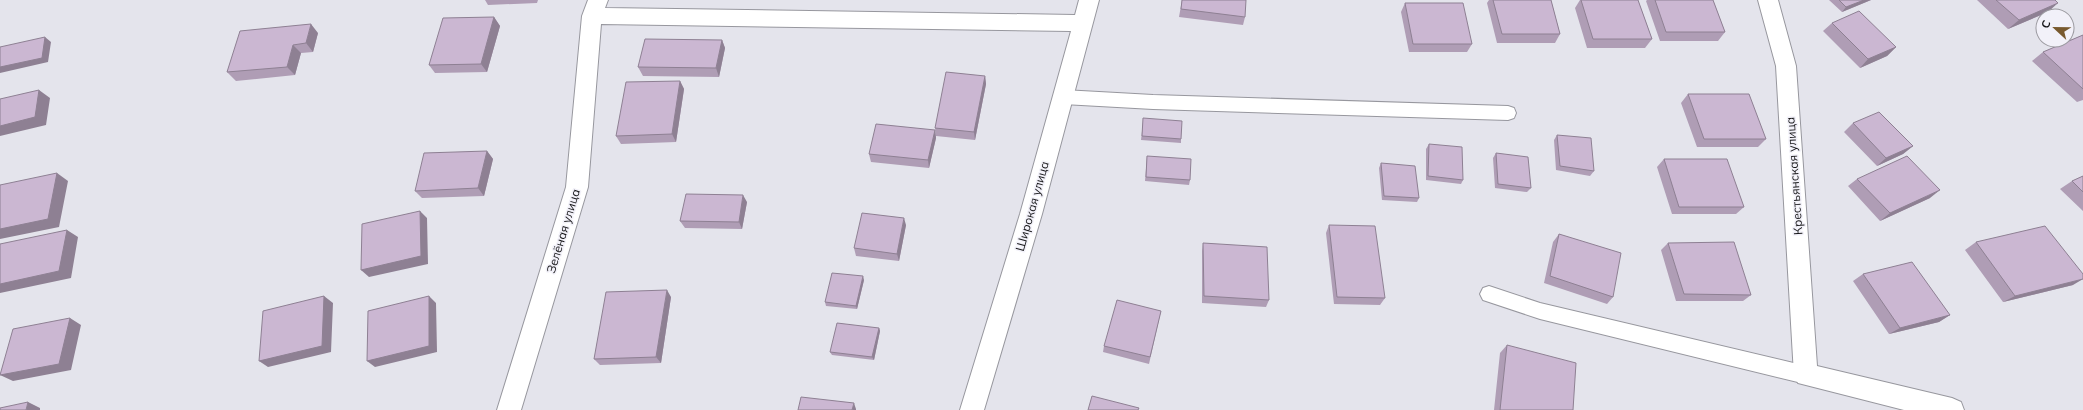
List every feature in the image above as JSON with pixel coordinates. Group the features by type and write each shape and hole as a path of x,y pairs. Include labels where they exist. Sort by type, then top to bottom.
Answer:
{"street":[{"name":"Широкая улица","path":"972,410 1031,214 1089,0"},
{"name":"Крестьянская улица","path":"1768,0 1786,66 1806,364"},
{"path":"595,8 1082,23"},
{"name":"Зелёная улица","path":"508,410 577,187 595,8"},
{"path":"1806,364 1952,410"}],"lane":[{"path":"1062,97 1153,102 1508,113"},
{"path":"1489,294 1540,311 1806,364"}],"building":[{"path":"1182,0 1246,0 1245,17 1181,9"},
{"path":"1493,0 1551,0 1560,34 1502,34"},
{"path":"1581,0 1638,0 1652,39 1593,39"},
{"path":"1655,0 1713,0 1725,32 1666,32"},
{"path":"1839,0 1864,0 1846,7"},
{"path":"1996,0 2055,0 2058,3 2047,8 2035,8 2035,13 2019,20"},
{"path":"1405,3 1463,3 1472,44 1413,44"},
{"path":"1859,11 1896,47 1868,59 1832,23"},
{"path":"494,17 481,64 429,65 443,18"},
{"path":"311,24 306,43 293,45 287,67 227,72 240,31"},
{"path":"2083,35 2083,89 2043,52 2052,48 2075,48 2075,38"},
{"path":"45,37 42,58 0,67 0,47"},
{"path":"645,39 722,40 716,68 638,67"},
{"path":"946,72 985,76 974,132 935,128"},
{"path":"680,81 672,134 616,136 626,82"},
{"path":"39,90 35,117 0,126 0,99"},
{"path":"1688,94 1749,94 1766,139 1704,139"},
{"path":"1879,112 1913,146 1886,158 1853,123"},
{"path":"1143,118 1182,121 1181,139 1142,136"},
{"path":"876,124 935,130 928,160 869,154"},
{"path":"1557,135 1591,138 1594,171 1560,166"},
{"path":"1429,144 1462,147 1463,180 1428,176"},
{"path":"487,151 478,188 415,191 424,153"},
{"path":"1496,153 1528,157 1531,188 1498,184"},
{"path":"1147,156 1191,159 1190,180 1146,177"},
{"path":"1907,156 1940,190 1890,213 1857,179"},
{"path":"1664,159 1727,159 1744,207 1679,207"},
{"path":"1381,163 1415,166 1419,198 1384,196"},
{"path":"57,173 48,219 0,229 0,185"},
{"path":"2083,176 2083,192 2072,181"},
{"path":"686,194 743,195 739,222 680,221"},
{"path":"420,211 421,256 361,270 362,224"},
{"path":"862,213 904,218 897,254 854,248"},
{"path":"1329,225 1375,226 1385,298 1337,297"},
{"path":"2045,226 2083,274 2083,279 2015,296 1976,242"},
{"path":"67,230 59,271 0,284 0,244"},
{"path":"1559,234 1621,253 1613,297 1550,276"},
{"path":"1734,242 1751,295 1684,294 1668,243"},
{"path":"1203,243 1267,247 1269,300 1204,296"},
{"path":"1912,262 1950,315 1900,328 1863,274"},
{"path":"832,273 863,276 856,306 825,302"},
{"path":"667,290 656,357 594,359 606,292"},
{"path":"324,296 322,346 259,361 263,311"},
{"path":"429,296 429,346 367,361 368,311"},
{"path":"1117,300 1161,311 1150,357 1104,346"},
{"path":"70,318 59,364 0,375 13,329"},
{"path":"837,323 879,328 872,357 830,352"},
{"path":"1507,345 1576,363 1573,410 1500,410"},
{"path":"1092,396 1139,408 1138,410 1088,410"},
{"path":"801,397 854,403 852,410 798,410"},
{"path":"28,402 26,410 0,410 0,408"}]}
